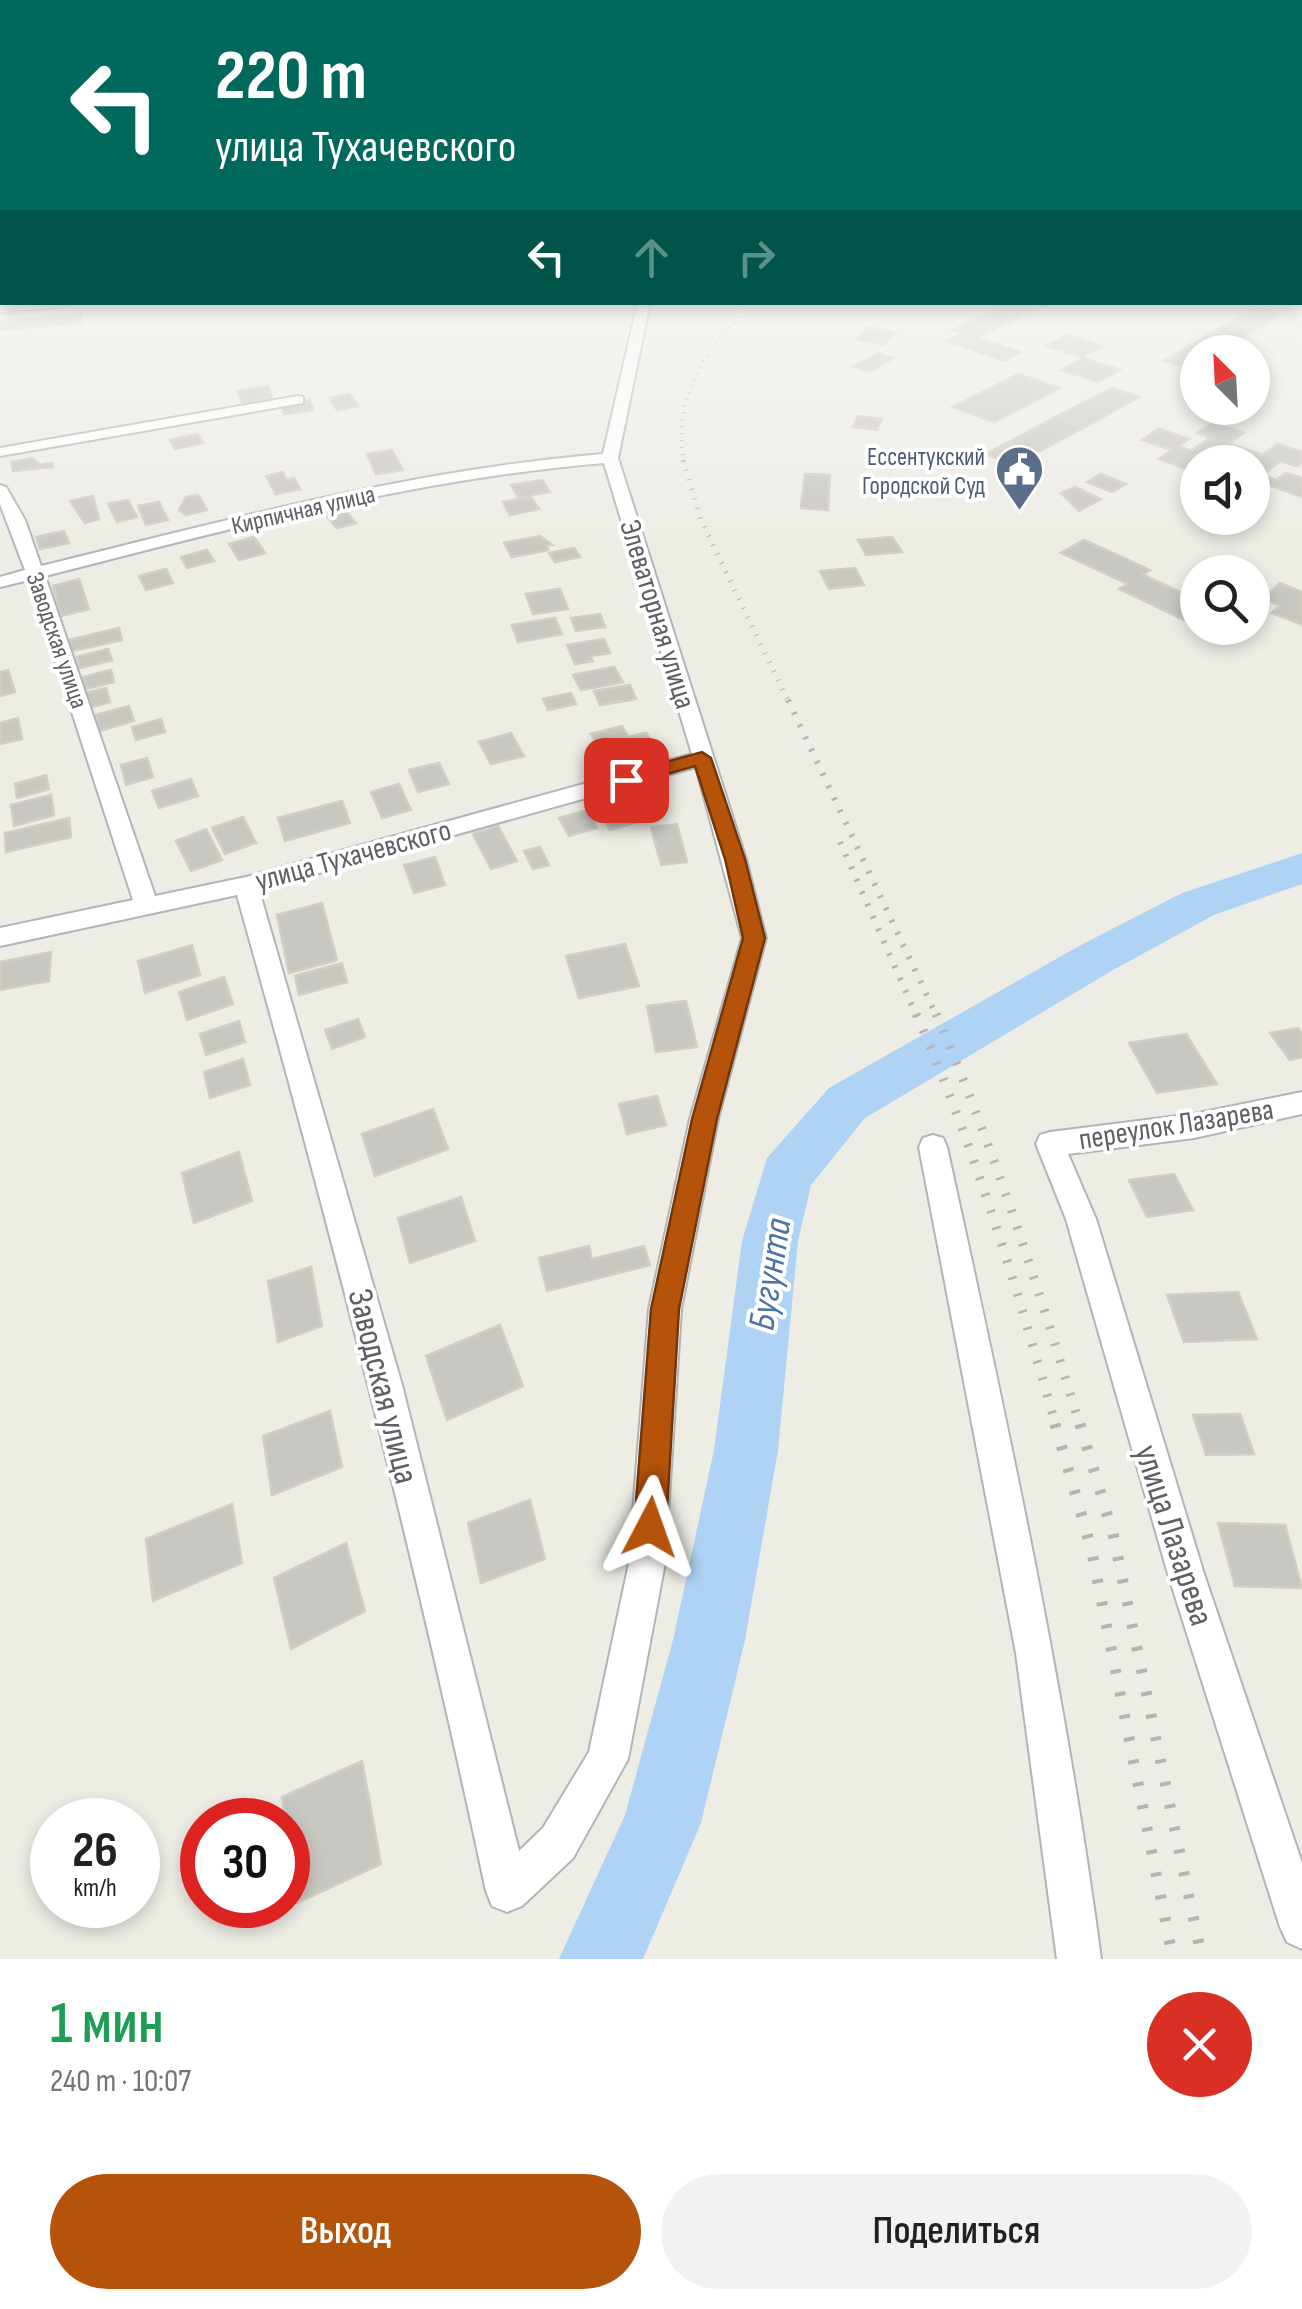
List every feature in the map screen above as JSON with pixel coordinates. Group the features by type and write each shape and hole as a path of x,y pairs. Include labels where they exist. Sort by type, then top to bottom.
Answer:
{"street":[{"name":"Элеваторная улица","path":"507,1891 558,1842 608,1759 647,1563 665,1309 704,1119 754,938 735,859 610,458 630,367"},
{"path":"0,452 298,400"},
{"name":"Кирпичная улица","path":"0,582 380,490 567,460 610,458"},
{"name":"Заводская улица","path":"0,490 17,520 147,906"},
{"name":"улица Тухачевского","path":"0,937 246,885 702,758"},
{"name":"Заводская улица","path":"246,885 317,1127 378,1359 507,1891"},
{"name":"переулок Лазарева","path":"1050,1144 1194,1126 1302,1103"},
{"name":"улица Лазарева","path":"1050,1144 1081,1219 1175,1538 1302,1927"},
{"path":"933,1147 1052,1755 1066,1834 1079,1959"}],"building":[{"path":"1112,367 1120,370 1098,382 1061,370"},
{"path":"1018,374 1060,388 994,422 953,407"},
{"path":"268,386 272,398 242,402 238,391"},
{"path":"1112,388 1139,397 1083,428 1055,417"},
{"path":"350,394 358,406 337,410 330,398"},
{"path":"310,400 313,410 284,414 281,404"},
{"path":"858,416 882,419 877,430 853,427"},
{"path":"1055,417 1083,428 1014,465 986,454"},
{"path":"1210,425 1219,425 1244,433 1229,443 1234,445 1200,445 1210,438 1197,433"},
{"path":"1159,429 1189,439 1179,446 1180,467 1159,459 1172,450 1142,440"},
{"path":"198,434 203,443 175,449 170,440"},
{"path":"1278,444 1302,452 1302,462 1297,466 1281,461 1270,469 1270,450"},
{"path":"392,450 403,470 376,474 367,454"},
{"path":"33,458 40,465 52,463 53,467 13,471 11,462"},
{"path":"283,472 287,480 294,478 300,489 276,494 266,476"},
{"path":"1286,473 1302,478 1302,497 1270,485 1270,478 1276,480"},
{"path":"805,474 830,475 828,510 801,508"},
{"path":"1101,474 1126,484 1112,492 1087,482"},
{"path":"542,480 550,492 518,497 511,485"},
{"path":"1075,487 1101,499 1079,511 1061,493"},
{"path":"198,495 207,510 186,515 179,510 186,497"},
{"path":"93,496 99,519 85,523 70,501"},
{"path":"531,497 539,509 510,515 503,502"},
{"path":"128,500 137,517 117,522 108,504"},
{"path":"159,502 168,520 146,525 138,506"},
{"path":"344,509 356,523 337,528 325,514"},
{"path":"64,531 69,543 40,549 36,537"},
{"path":"540,536 552,545 546,546 548,550 512,557 504,543"},
{"path":"254,537 265,553 239,560 229,544"},
{"path":"892,537 902,552 866,555 858,540"},
{"path":"1084,540 1150,570 1143,575 1180,592 1180,618 1119,589 1128,584 1061,553"},
{"path":"574,548 580,557 555,562 549,553"},
{"path":"207,550 214,561 187,568 181,557"},
{"path":"855,568 864,585 829,589 820,571"},
{"path":"166,569 173,583 146,590 139,576"},
{"path":"79,579 89,609 61,616 53,586"},
{"path":"1280,583 1302,592 1302,625 1272,613 1280,605 1270,601 1270,592"},
{"path":"560,589 568,609 533,614 526,594"},
{"path":"600,614 605,627 576,631 571,618"},
{"path":"555,618 562,634 518,642 512,625"},
{"path":"119,628 122,640 72,651 69,640"},
{"path":"604,639 610,653 590,656 593,661 575,664 567,645"},
{"path":"108,649 112,660 80,668 77,657"},
{"path":"614,667 623,682 581,690 573,675"},
{"path":"8,670 15,692 0,696 0,672"},
{"path":"111,670 114,682 85,689 83,677"},
{"path":"630,685 636,699 600,705 594,691"},
{"path":"106,688 110,702 89,708 85,693"},
{"path":"571,693 576,704 548,710 543,699"},
{"path":"129,706 134,721 100,731 96,715"},
{"path":"18,718 22,739 0,744 0,723"},
{"path":"161,719 165,732 136,740 132,727"},
{"path":"622,726 628,737 646,733 656,749 633,755 629,748 604,755 591,734"},
{"path":"511,733 524,756 491,764 479,742"},
{"path":"147,758 153,777 126,785 121,765"},
{"path":"439,763 449,784 418,792 409,770"},
{"path":"46,775 49,789 17,798 15,784"},
{"path":"191,779 198,796 159,808 152,791"},
{"path":"399,784 411,810 382,818 371,792"},
{"path":"51,795 54,815 14,826 11,805"},
{"path":"634,797 647,819 610,830 597,808"},
{"path":"342,801 350,823 285,841 278,818"},
{"path":"587,810 597,828 569,836 559,818"},
{"path":"243,817 256,843 225,854 212,828"},
{"path":"69,818 71,837 6,852 5,833"},
{"path":"677,824 687,862 661,865 651,827"},
{"path":"498,826 517,861 491,869 473,834"},
{"path":"206,829 222,860 191,871 176,841"},
{"path":"540,847 549,865 533,869 524,851"},
{"path":"435,857 445,885 414,893 404,865"},
{"path":"322,903 337,960 289,973 277,915"},
{"path":"625,944 639,986 579,998 566,956"},
{"path":"192,945 200,975 145,993 138,961"},
{"path":"51,952 49,981 0,990 0,962"},
{"path":"342,963 347,982 299,995 295,976"},
{"path":"224,977 233,1004 187,1020 179,992"},
{"path":"686,1001 697,1047 656,1052 647,1006"},
{"path":"358,1019 365,1037 332,1049 325,1030"},
{"path":"239,1021 245,1042 206,1055 200,1034"},
{"path":"1298,1028 1302,1033 1302,1057 1290,1060 1270,1033"},
{"path":"1186,1034 1217,1084 1157,1093 1129,1043"},
{"path":"243,1059 250,1085 210,1098 204,1072"},
{"path":"657,1096 666,1125 627,1134 619,1104"},
{"path":"433,1109 448,1149 375,1176 362,1134"},
{"path":"239,1152 252,1201 194,1223 182,1173"},
{"path":"1174,1174 1193,1210 1147,1217 1129,1180"},
{"path":"461,1197 475,1241 410,1263 398,1218"},
{"path":"589,1246 592,1259 644,1246 650,1265 547,1291 539,1258"},
{"path":"311,1267 322,1326 278,1342 268,1281"},
{"path":"1238,1292 1257,1339 1184,1342 1167,1295"},
{"path":"500,1325 523,1386 447,1420 426,1356"},
{"path":"330,1411 342,1467 272,1495 263,1436"},
{"path":"1240,1414 1254,1454 1206,1455 1193,1415"},
{"path":"530,1500 545,1559 481,1583 468,1523"},
{"path":"232,1504 242,1563 153,1601 146,1539"},
{"path":"1218,1523 1285,1525 1302,1588 1235,1586"},
{"path":"346,1543 365,1611 291,1649 274,1578"},
{"path":"362,1761 381,1864 310,1897 310,1798 282,1797"}],"waterway":[{"name":"Бугунта","path":"601,1959 662,1823 709,1640 746,1450 770,1241 786,1175 847,1103 1096,958 1198,904 1302,868"}],"railway":[{"path":"684,462 683,414 700,367"},
{"path":"683,460 701,520 789,703"},
{"path":"788,700 937,1017"},
{"path":"840,842 917,1017"},
{"path":"916,1014 976,1166 1056,1426"},
{"path":"936,1014 1014,1218 1080,1426"},
{"path":"1055,1424 1091,1548 1173,1959"},
{"path":"1080,1424 1113,1534 1202,1959"}],"place":[{"name":"Ессентукский Городской Суд","path":"1020,512"}],"route":[{"path":"626,780 702,758 735,859 754,938 704,1119 665,1309 650,1527"}]}
